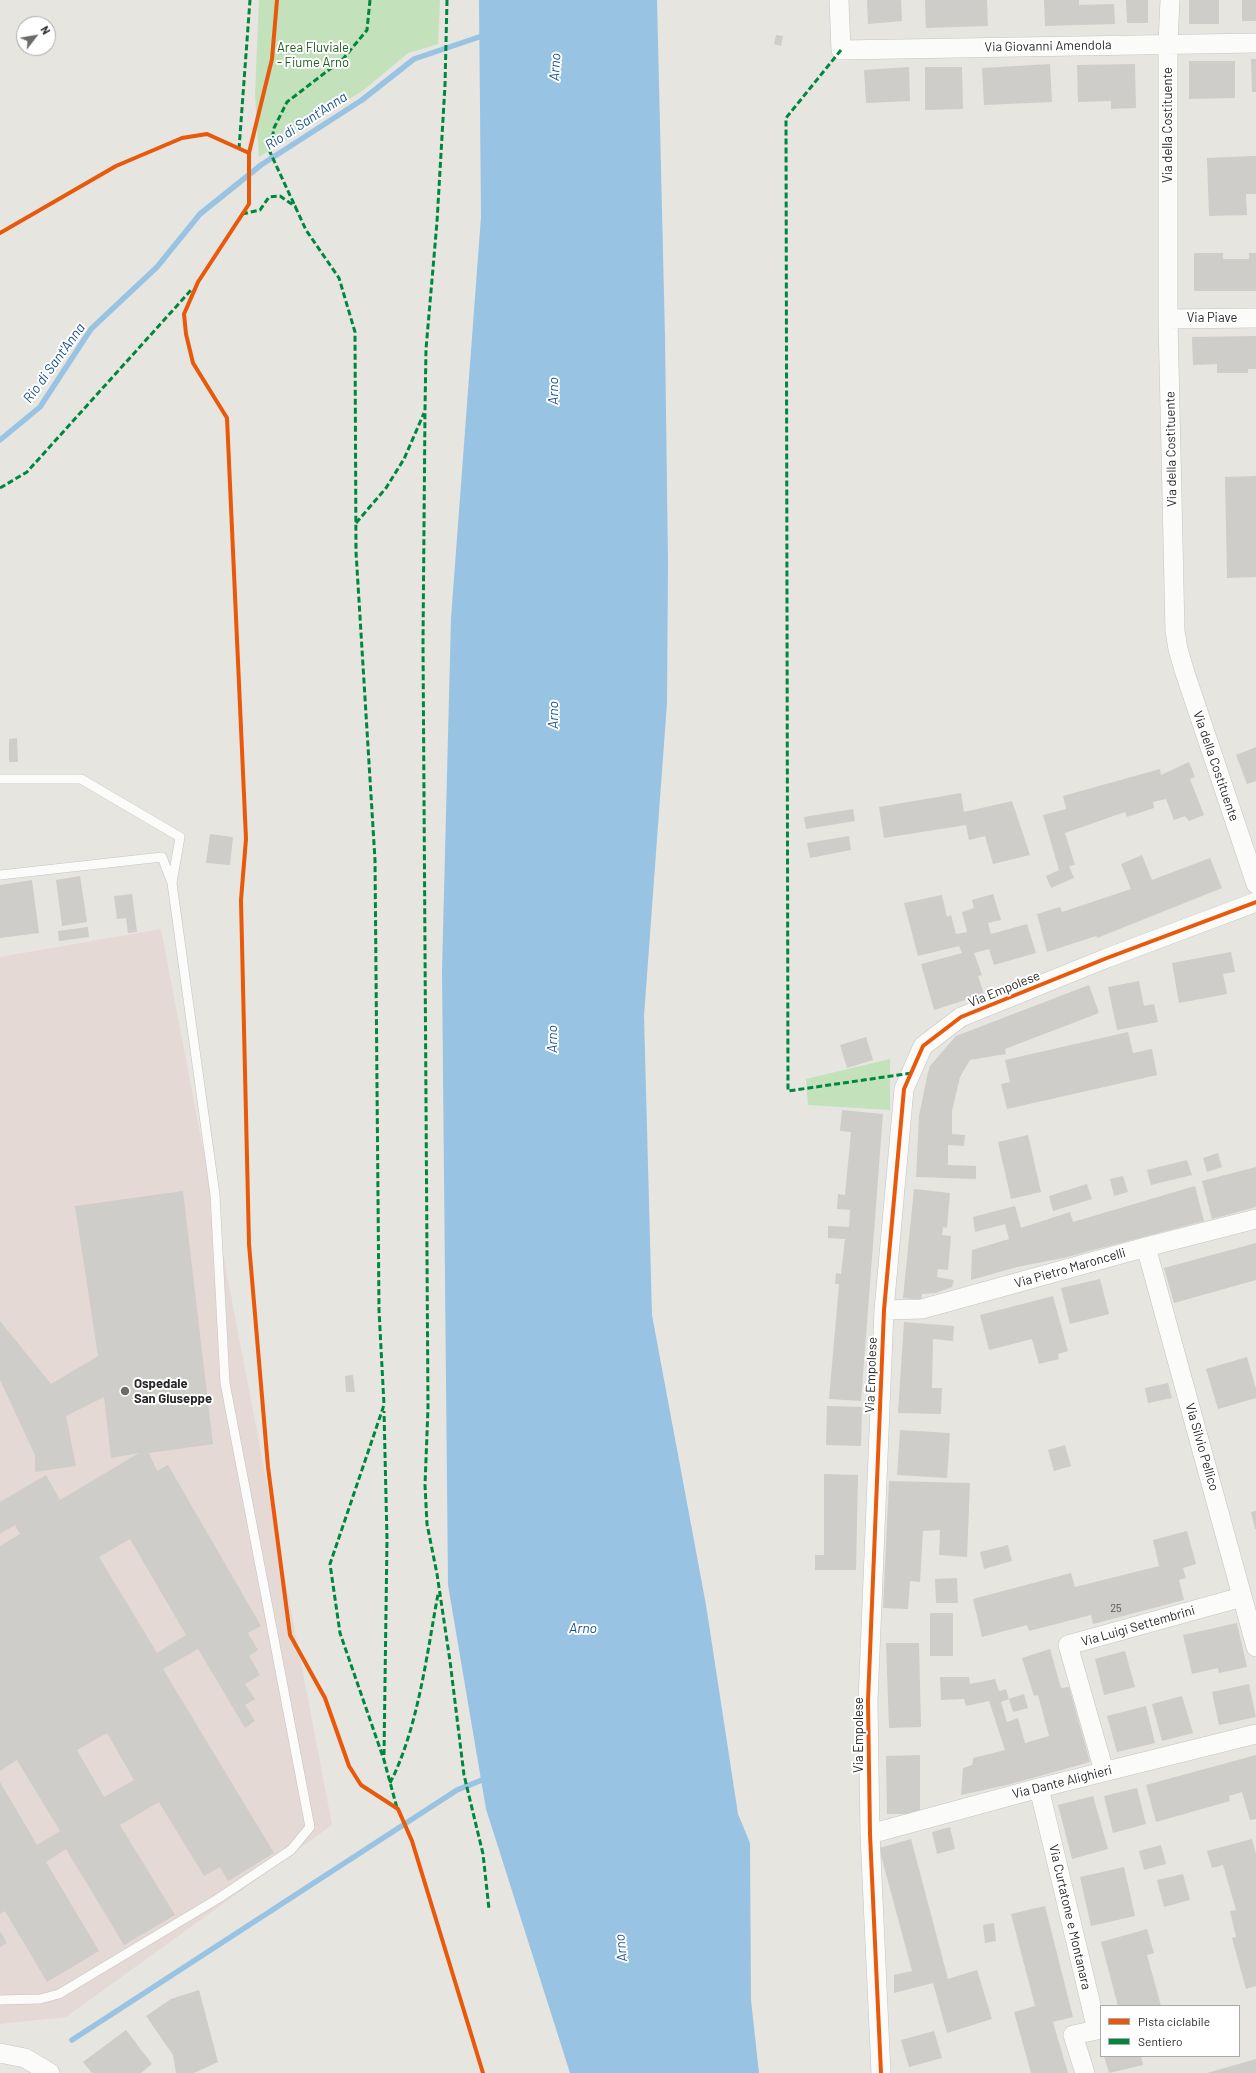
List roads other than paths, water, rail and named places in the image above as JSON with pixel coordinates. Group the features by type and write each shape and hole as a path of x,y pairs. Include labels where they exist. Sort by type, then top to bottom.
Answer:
{"street":[{"name":"Via Giovanni Amendola","path":"839,0 841,50 1256,43"},
{"name":"Via della Costituente","path":"1170,0 1168,44 1168,319 1174,605 1178,648 1256,884"},
{"name":"Via Piave","path":"1168,319 1256,318"},
{"name":"Via Empolese","path":"881,2073 870,1834 868,1702 884,1310 904,1089 923,1046 961,1017 1107,958 1256,902"},
{"name":"Via Pietro Maroncelli","path":"884,1310 922,1310 1146,1247 1256,1219"},
{"name":"Via Silvio Pellico","path":"1146,1247 1256,1647"},
{"name":"Via Luigi Settembrini","path":"1104,1771 1068,1646 1242,1597"},
{"name":"Via Dante Alighieri","path":"870,1834 1104,1771 1256,1734"},
{"name":"Via Curtatone e Montanara","path":"1039,1788 1097,2030 1073,2035 1085,2073"},
{"path":"0,2053 25,2058 50,2073"}],"lane":[{"path":"0,779 81,779 180,837 172,882"},
{"path":"0,875 162,857 172,882 215,1195 226,1383 310,1827 291,1850 219,1898 60,1994 40,1999 0,2000"}],"water":[{"name":"Arno","path":"479,0 657,0 665,337 668,563 667,703 644,1016 652,1315 706,1605 738,1814 750,1843 751,2000 759,2073 570,2073 486,1809 448,1585 442,971 451,618 481,217"}],"waterway":[{"name":"Rio di Sant'Anna","path":"0,440 40,407 91,329 157,267 200,214 261,165 362,100 414,59 485,35"},
{"path":"72,2040 457,1790 487,1778"}],"place":[{"name":"Ospedale San Giuseppe","path":"125,1391"}],"park label":[{"name":"Area Fluviale - Fiume Arno","path":"313,56"}]}
